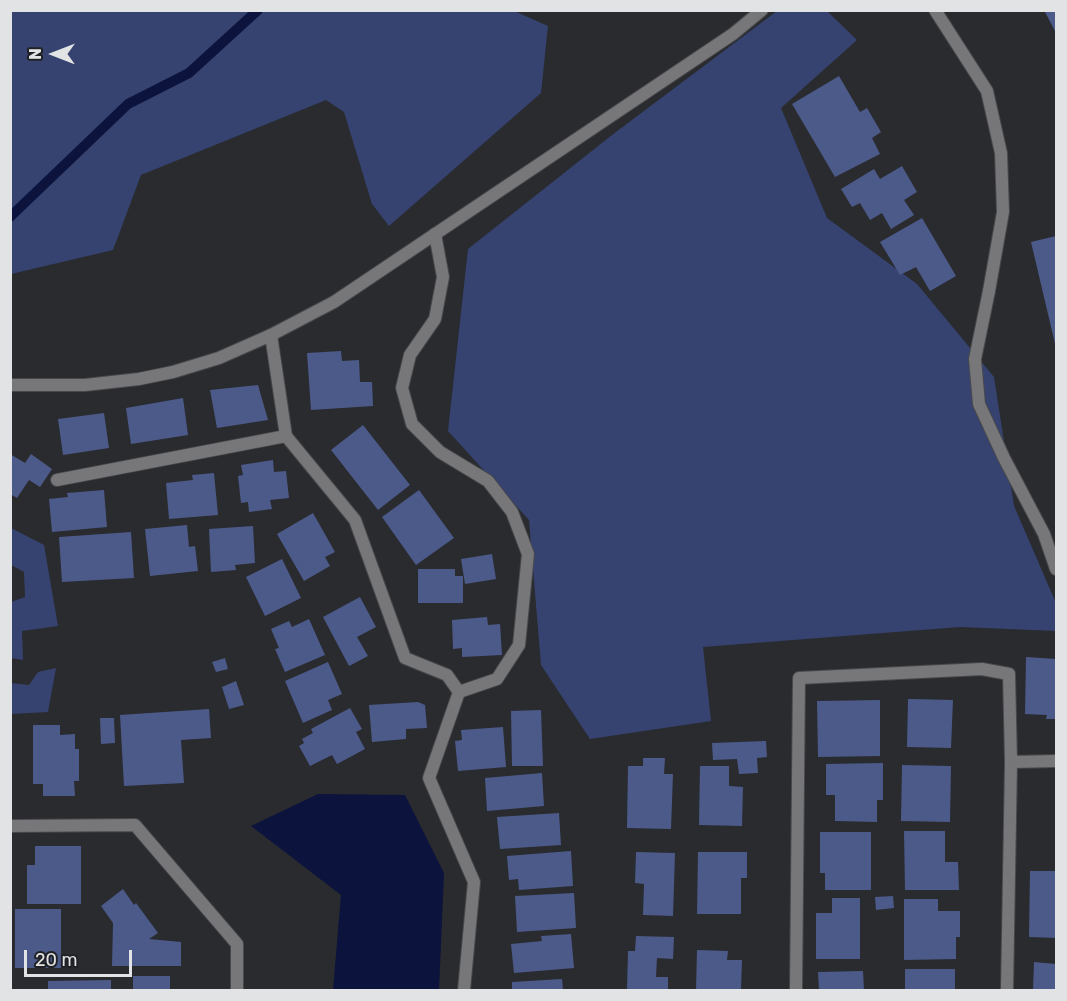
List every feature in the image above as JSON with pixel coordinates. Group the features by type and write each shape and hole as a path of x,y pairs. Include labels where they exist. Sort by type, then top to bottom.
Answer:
{"street":[{"path":"10,385 85,385 140,379 219,358 271,335 334,302 733,34 762,10"},
{"path":"935,10 987,92 1001,153 1003,212 975,359 979,404 1044,534 1056,569"},
{"path":"435,234 443,277 435,319 410,355 402,388 412,424 440,452 489,481 512,512 528,554 519,645 497,679 459,692"},
{"path":"271,335 286,436 355,520 405,658 447,675 459,692"},
{"path":"57,480 286,436"},
{"path":"796,990 800,678 982,669 1008,674 1011,762 1007,990"},
{"path":"459,692 429,778 474,882 464,990"},
{"path":"1011,762 1056,761"},
{"path":"10,826 135,825 237,944 237,990"}],"shaded area":[{"path":"11,11 514,11 548,26 541,93 389,226 372,204 344,112 326,100 141,175 113,250 11,274"},
{"path":"777,11 827,11 857,40 781,108 827,218 917,284 994,377 1014,506 1056,603 1056,631 960,627 703,647 711,721 590,739 541,665 529,520 448,431 468,249 612,135"},
{"path":"11,528 44,545 58,626 22,631 23,660 11,658 11,602 25,597 24,572 11,565"},
{"path":"56,668 48,712 11,714 11,683 29,685 38,672"},
{"path":"318,794 405,795 444,873 439,990 333,990 341,895 251,826"}],"building":[{"path":"1044,10 1056,10 1056,33"},
{"path":"839,76 860,112 867,108 881,132 872,138 880,154 835,177 792,104"},
{"path":"902,166 917,192 904,200 914,215 891,229 882,213 870,220 860,203 852,207 841,189 874,169 880,179"},
{"path":"922,218 956,276 930,291 916,267 900,275 880,242"},
{"path":"1056,236 1056,348 1031,242"},
{"path":"341,351 342,361 359,360 360,382 372,382 373,406 311,410 307,353"},
{"path":"258,385 268,420 217,428 210,390"},
{"path":"183,398 188,435 131,444 126,408"},
{"path":"104,413 109,448 63,455 58,419"},
{"path":"363,425 410,485 378,510 331,450"},
{"path":"10,454 25,463 31,454 52,469 40,487 29,480 17,498 10,494"},
{"path":"273,460 274,472 286,471 289,498 270,500 272,509 249,512 248,502 241,503 238,476 243,475 241,465"},
{"path":"214,473 218,515 169,519 166,483 193,480 192,475"},
{"path":"104,490 107,527 52,532 49,499 68,497 67,493"},
{"path":"419,490 454,538 416,565 382,517"},
{"path":"313,513 335,552 325,557 330,566 304,581 277,534"},
{"path":"187,525 189,547 195,546 198,571 150,576 145,529"},
{"path":"253,526 255,563 235,565 236,570 211,572 209,529"},
{"path":"131,532 134,578 62,582 59,537"},
{"path":"492,554 496,579 465,584 461,559"},
{"path":"282,559 301,598 265,616 246,577"},
{"path":"418,569 455,569 455,576 463,576 463,603 418,603"},
{"path":"360,597 376,627 357,637 368,656 349,666 323,617"},
{"path":"487,617 488,625 500,624 502,655 462,657 462,648 453,649 452,620"},
{"path":"309,619 325,655 285,672 275,649 279,648 271,629 289,621 292,627"},
{"path":"1026,657 1056,659 1056,719 1046,719 1047,715 1025,714"},
{"path":"225,658 228,669 216,672 212,662"},
{"path":"328,662 342,694 328,700 332,710 303,723 285,681"},
{"path":"236,681 244,705 229,709 222,687"},
{"path":"908,699 953,700 951,748 907,747"},
{"path":"880,700 880,756 818,757 817,701"},
{"path":"418,702 425,705 427,728 406,729 406,739 372,742 369,705"},
{"path":"350,708 362,729 356,732 365,749 337,764 332,755 310,766 299,746 304,743 302,739 313,733 311,729"},
{"path":"209,709 211,738 181,740 184,783 124,786 120,715"},
{"path":"541,710 543,766 512,766 511,711"},
{"path":"100,718 114,718 115,743 101,744"},
{"path":"33,725 60,725 60,735 75,734 75,749 79,749 79,781 74,781 75,796 43,796 43,784 33,784"},
{"path":"503,727 506,767 458,771 455,741 462,740 461,730"},
{"path":"766,741 767,757 757,758 758,773 739,774 737,759 713,760 712,743"},
{"path":"643,758 665,758 664,774 673,774 671,829 627,828 628,766 643,766"},
{"path":"883,763 883,800 877,800 877,822 835,821 835,795 826,795 826,764"},
{"path":"902,765 951,766 950,822 901,821"},
{"path":"700,766 729,766 729,786 743,787 742,826 699,825"},
{"path":"542,773 544,806 487,811 485,778"},
{"path":"559,813 561,845 500,849 497,817"},
{"path":"904,831 945,831 945,862 958,862 959,890 905,890"},
{"path":"820,832 871,832 871,890 825,890 825,873 820,873"},
{"path":"35,846 81,846 81,904 27,904 27,865 35,865"},
{"path":"571,851 573,886 519,890 518,879 509,880 507,856"},
{"path":"636,852 675,853 673,916 643,915 644,884 635,883"},
{"path":"698,852 747,852 747,878 741,878 741,914 697,914"},
{"path":"1030,871 1056,871 1056,938 1029,937"},
{"path":"123,889 158,933 149,939 181,942 181,966 112,966 113,923 101,906"},
{"path":"574,893 576,928 517,932 515,896"},
{"path":"893,896 894,908 876,910 875,897"},
{"path":"832,898 860,898 860,959 816,959 816,913 832,913"},
{"path":"904,899 938,899 938,911 960,911 960,937 956,937 956,959 904,960"},
{"path":"15,909 61,909 61,968 15,968"},
{"path":"571,934 574,968 514,973 511,944 542,941 541,936"},
{"path":"636,936 674,937 673,959 657,958 656,977 668,977 668,990 627,990 628,951 635,951"},
{"path":"697,950 728,951 727,960 742,960 741,990 696,990"},
{"path":"1034,962 1056,964 1056,990 1033,990"},
{"path":"905,969 955,969 955,990 905,990"},
{"path":"863,971 864,990 819,990 818,972"},
{"path":"133,976 170,976 170,990 133,990"},
{"path":"562,979 563,990 512,990 512,982"},
{"path":"111,980 111,990 48,990 48,981"}],"waterway":[{"path":"10,217 128,104 189,73 258,10"}]}
